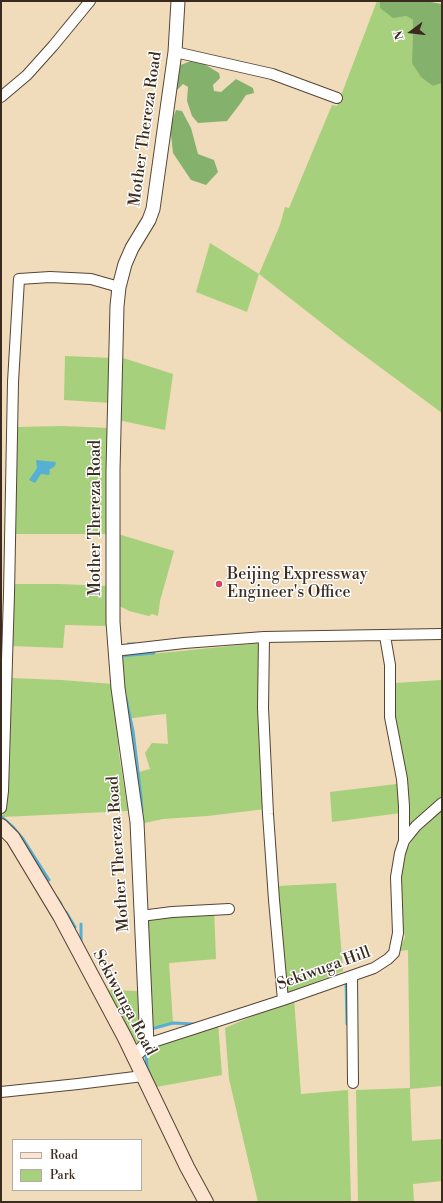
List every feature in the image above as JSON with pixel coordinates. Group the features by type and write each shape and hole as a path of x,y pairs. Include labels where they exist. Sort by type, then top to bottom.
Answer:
{"main road":[{"name":"Sekiwunga Road","path":"1,826 13,838 60,916 134,1056 187,1167 206,1202"}],"street":[{"path":"1,97 27,75 54,46 90,1"},
{"name":"Mother Thereza Road","path":"147,1044 136,822 114,651 112,606 116,306 125,264 132,248 149,220 153,209 175,52 178,1"},
{"path":"175,52 272,74 337,98"},
{"path":"1,808 3,791 9,594 13,382 19,279 50,277 91,279 119,287"},
{"path":"114,651 184,643 264,637 442,634"},
{"path":"385,636 390,665 390,717 402,779 404,841"},
{"path":"264,637 263,708 267,799 283,1000"},
{"name":"Sekiwuga Hill","path":"147,1044 283,1000 352,976 381,964 394,953 398,933 396,877 400,853 404,841 416,826 442,803"},
{"path":"141,916 172,912 228,909"},
{"path":"352,976 352,1083"},
{"path":"134,1056 147,1044"},
{"path":"1,1092 143,1076"}],"green space":[{"path":"377,1 380,1 380,8 406,16 413,20 412,63 433,86 442,83 442,413 346,342 259,274 280,225 285,207 289,208 332,105 337,106"},
{"path":"380,1 425,1 442,4 442,83 433,86 421,77 412,63 413,20 406,16 393,18 380,8"},
{"path":"196,59 219,73 220,78 213,85 214,91 221,92 236,79 253,88 254,93 246,95 227,121 198,123 192,116 187,101 188,87 183,84 171,96 178,66"},
{"path":"176,110 182,111 191,128 198,154 214,160 218,172 206,185 191,180 173,153 170,126"},
{"path":"210,243 259,274 247,312 196,292"},
{"path":"65,356 112,358 111,403 64,400"},
{"path":"120,357 173,374 165,430 118,420"},
{"path":"63,426 110,428 111,534 16,534 17,427"},
{"path":"118,534 174,551 160,601 158,616 152,614 149,616 129,611 116,604"},
{"path":"14,584 109,586 108,626 65,625 63,648 11,646"},
{"path":"261,643 266,809 207,816 163,819 140,824 135,773 150,769 145,753 152,743 168,744 166,714 127,719 121,657"},
{"path":"10,678 113,684 119,754 128,811 2,817 7,776"},
{"path":"442,680 442,797 407,830 401,750 396,718 395,683"},
{"path":"397,784 401,813 332,822 330,792"},
{"path":"442,810 442,1086 410,1089 412,1141 442,1139 442,1181 413,1184 414,1202 358,1202 356,1090 410,1088 408,950 399,951 405,937 400,886 402,858 416,834"},
{"path":"336,883 343,971 290,992 286,991 277,886"},
{"path":"214,910 216,959 169,963 173,1023 152,1027 144,912"},
{"path":"108,990 138,991 141,1035 139,1042 137,1043 131,1036"},
{"path":"294,998 301,1094 348,1090 351,1202 258,1202 229,1079 225,1028"},
{"path":"218,1023 222,1075 156,1087 147,1067 146,1056 151,1044"}],"water":[{"path":"36,460 56,462 55,466 49,470 49,475 41,474 35,483 29,480 37,468"}],"waterway":[{"path":"128,644 135,644"},
{"path":"120,659 121,656 154,653"},
{"path":"126,698 133,731 142,811"},
{"path":"2,817 23,839 49,880"},
{"path":"57,898 61,904"},
{"path":"66,912 75,927"},
{"path":"81,924 81,943"},
{"path":"346,980 347,1024"},
{"path":"151,1029 173,1023 195,1024"},
{"path":"149,1050 146,1056 147,1067 150,1075"}],"place":[{"name":"Beijing Expressway Engineer's Office","path":"219,584"}]}
